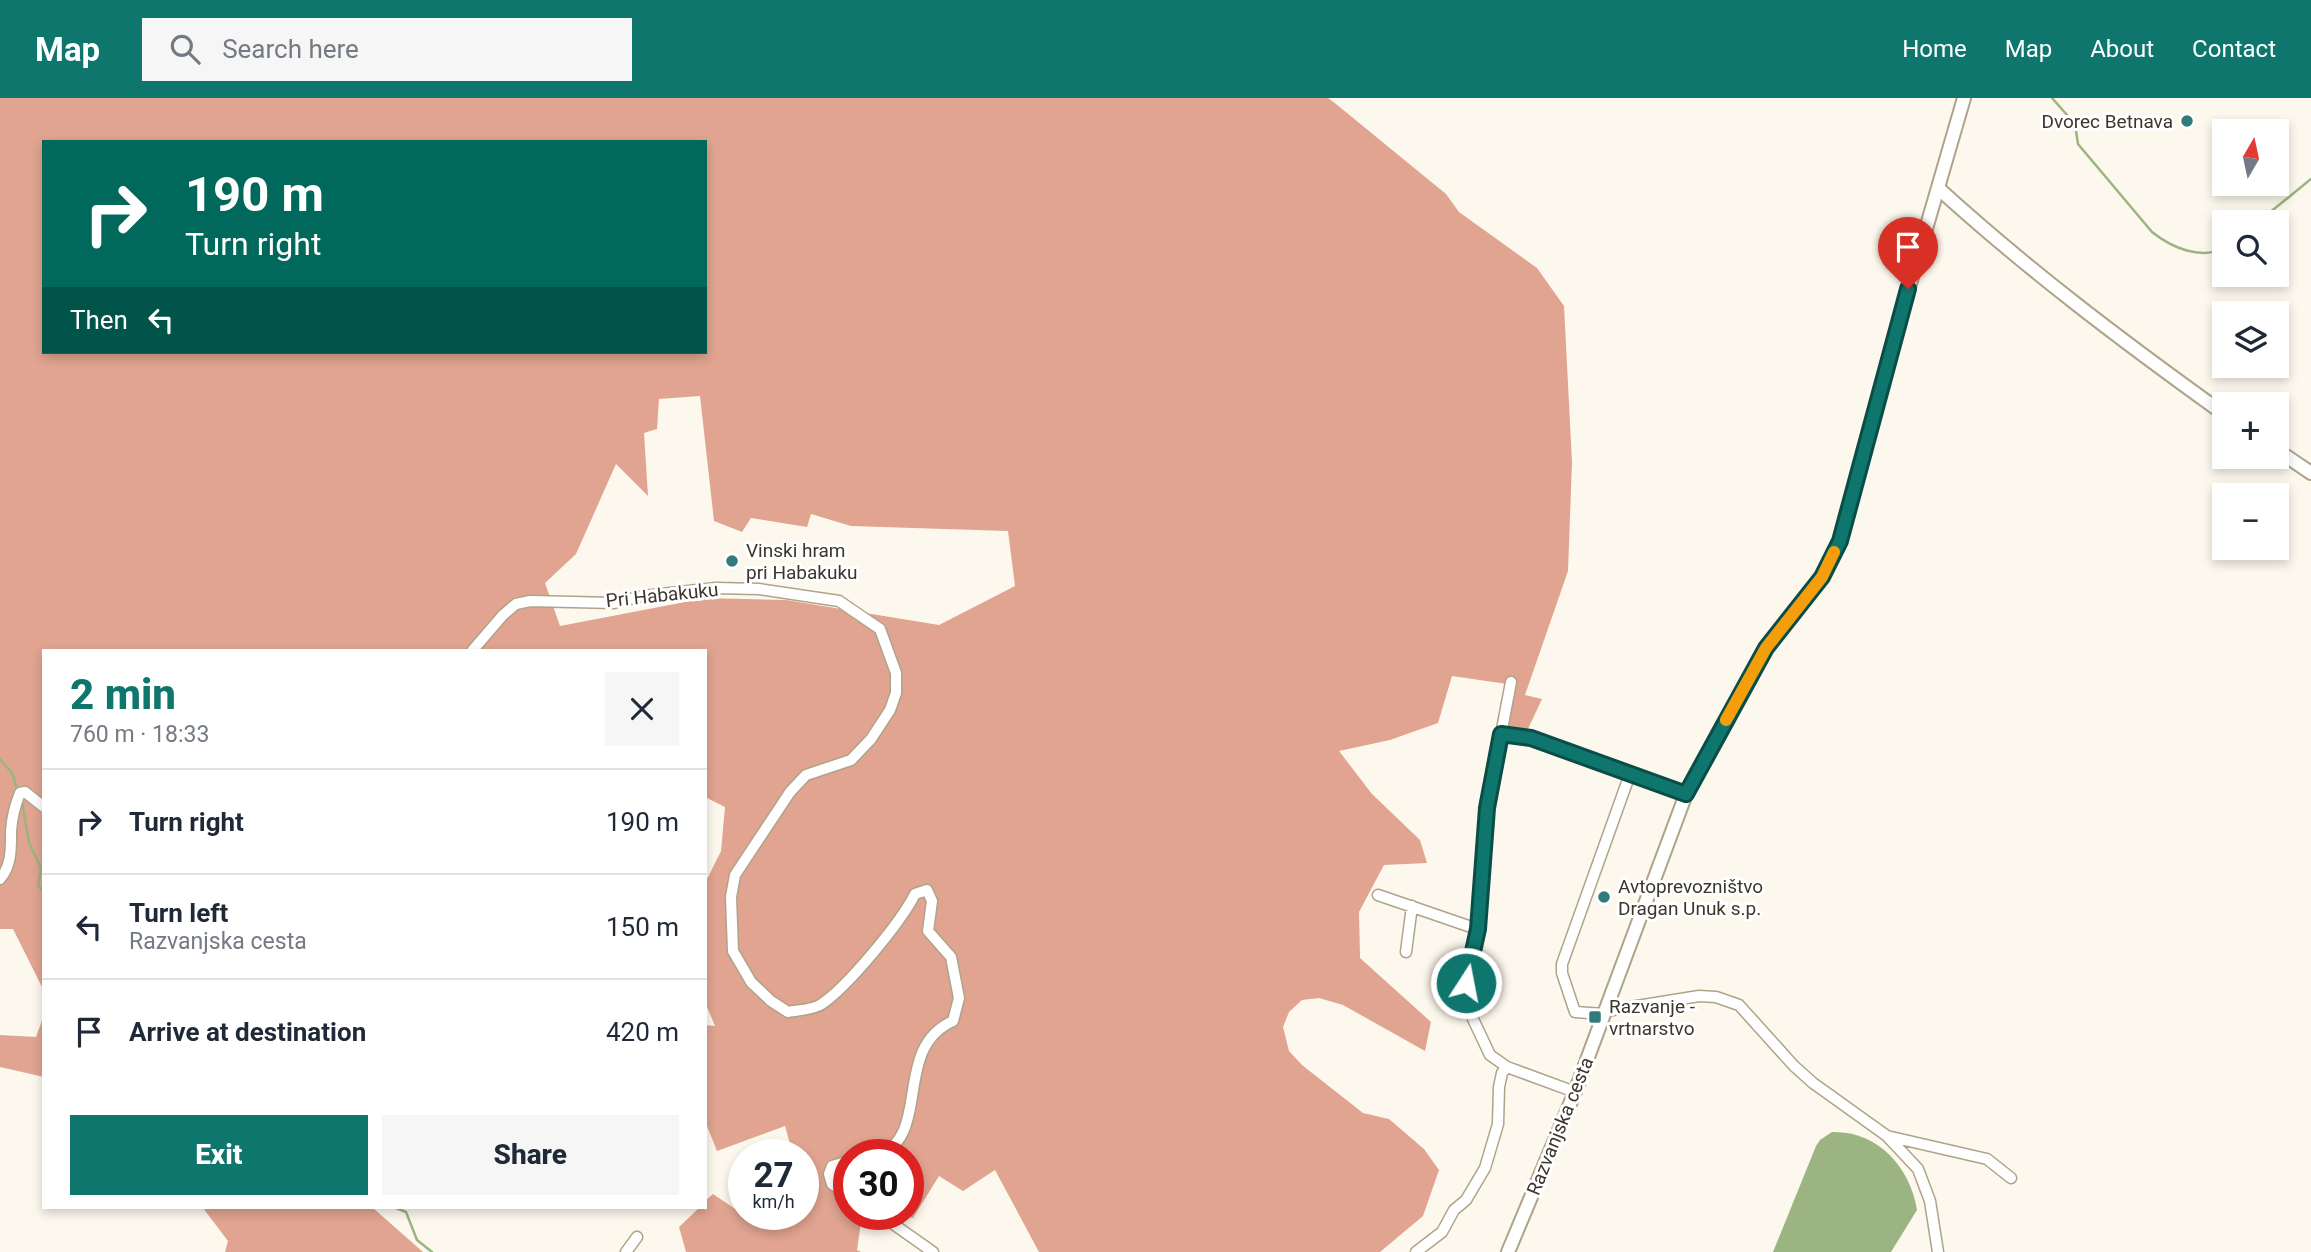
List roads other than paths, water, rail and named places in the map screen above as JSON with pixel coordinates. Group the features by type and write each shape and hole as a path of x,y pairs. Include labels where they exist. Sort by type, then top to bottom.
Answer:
{"street":[{"name":"Razvanjska cesta","path":"1508,1252 1575,1092 1686,794 1766,648 1822,577 1840,541 1964,98"},
{"path":"1938,188 2040,276 2212,405"},
{"path":"2289,458 2311,472"},
{"name":"Pri Habakuku","path":"474,649 516,604 530,601 614,603 643,596 716,588 759,589 839,601 880,629 896,673 896,694 890,710 871,739 851,760 806,775 790,792 736,875 731,897 733,951 751,982 771,1002 788,1012 817,1007 840,990 905,913 915,894 927,890 932,901 928,931 951,957 959,998 953,1021 939,1028 922,1049 908,1119 899,1139"},
{"path":"1511,682 1487,808 1478,929 1466,983 1473,1019 1490,1055 1507,1067 1575,1092"},
{"path":"1501,734 1531,738 1686,794"},
{"path":"1630,774 1562,964 1562,973 1575,1012 1605,1013 1699,996 1740,1005 1812,1083 1887,1136 1918,1169 1930,1200 1938,1252"},
{"path":"0,878 4,874 12,849 14,807 20,793 25,792 42,805"},
{"path":"1378,895 1478,929"},
{"path":"1406,952 1412,906"},
{"path":"1416,1252 1441,1232 1485,1168 1498,1124 1502,1073 1507,1067"},
{"path":"1887,1136 1987,1159 2011,1178"},
{"path":"833,1166 829,1174 833,1185"},
{"path":"902,1230 933,1252"},
{"path":"626,1252 637,1237"}],"waterway":[{"path":"2052,98 2075,124 2078,144 2152,232 2168,243 2187,250 2212,252"},
{"path":"2273,210 2311,179"},
{"path":"0,759 12,773 17,788"},
{"path":"22,802 29,843 41,868 38,886 42,889"},
{"path":"398,1209 406,1212 417,1240 432,1252"}],"place":[{"name":"Dvorec Betnava","path":"2187,121"},
{"name":"Vinski hram pri Habakuku","path":"732,561"},
{"name":"Avtoprevozništvo Dragan Unuk s.p.","path":"1604,897"},
{"name":"Razvanje - vrtnarstvo","path":"1595,1017"}]}
